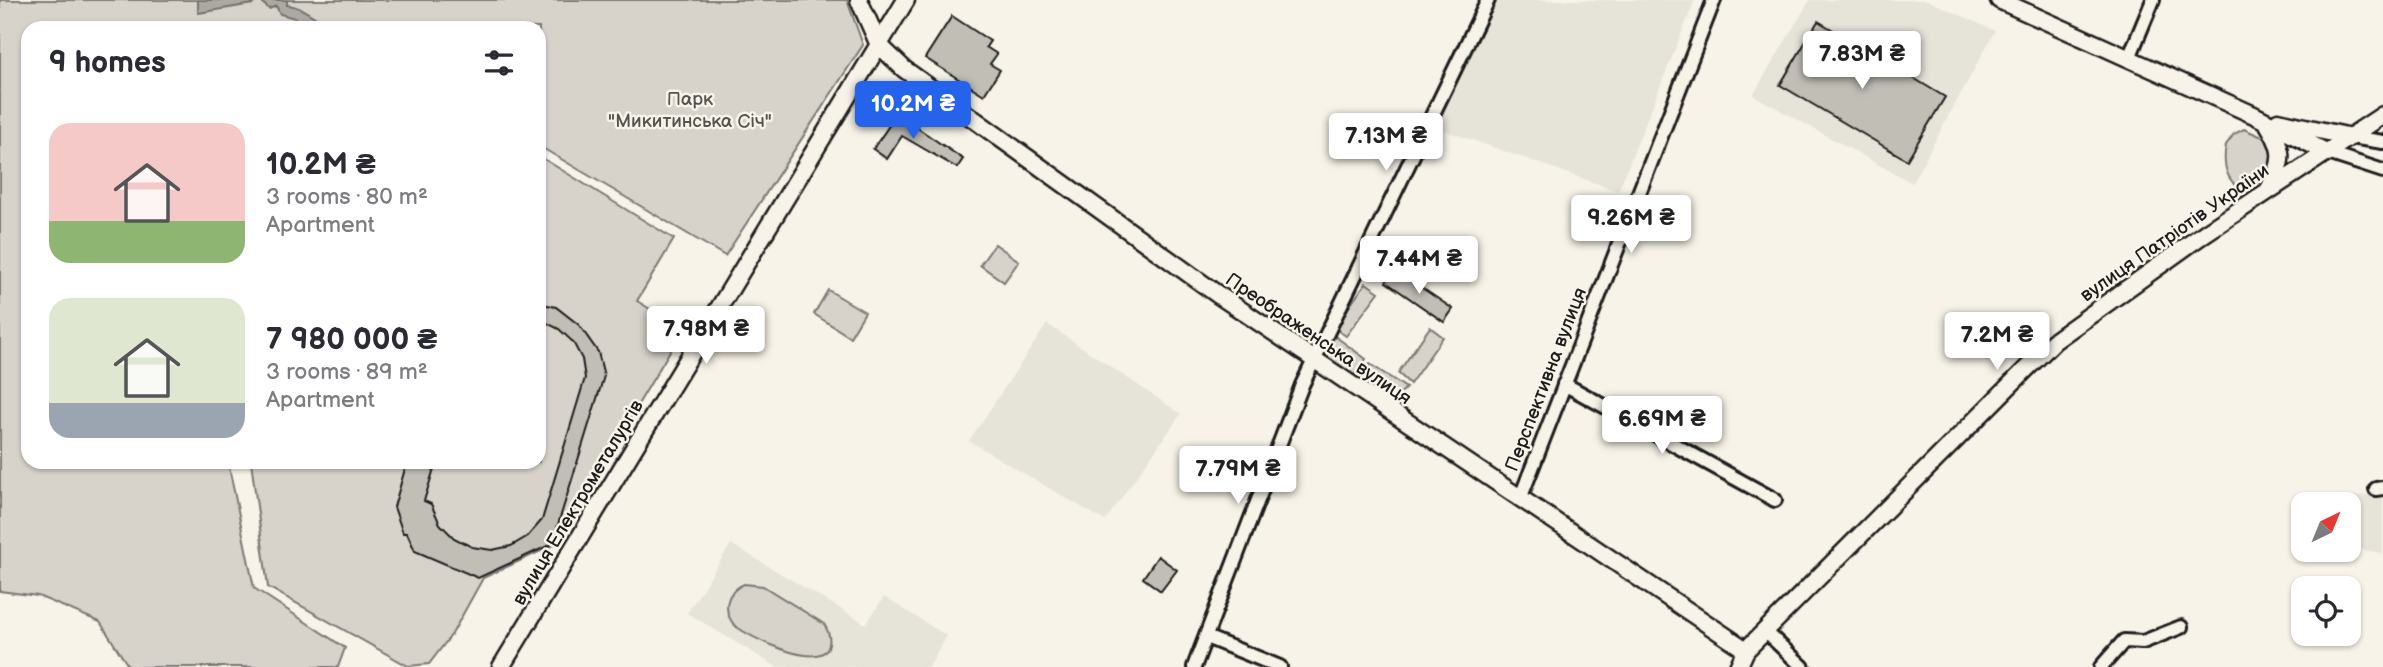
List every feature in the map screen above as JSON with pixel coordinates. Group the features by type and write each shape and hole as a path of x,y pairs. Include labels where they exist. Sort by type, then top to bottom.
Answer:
{"main road":[{"path":"859,0 879,45"},
{"name":"вулиця Електрометалургів","path":"501,667 906,0"},
{"path":"1999,0 2260,118 2328,153"},
{"name":"Преображенська вулиця","path":"879,45 925,83 1217,294 1746,650"},
{"name":"вулиця Патріотів України","path":"1738,667 1746,650 2054,341 2383,115"},
{"path":"2260,118 2351,137"},
{"path":"2260,118 2277,138 2282,157 2280,170 2267,193"}],"street":[{"path":"1194,667 1314,360 1488,0"},
{"name":"Перспективна вулиця","path":"1520,499 1714,0"},
{"path":"2129,58 2153,0"},
{"path":"2351,137 2383,142"},
{"path":"2328,153 2383,172"},
{"path":"1564,384 1775,500"},
{"path":"2101,667 2124,641 2143,642 2181,627"},
{"path":"1765,631 1803,667"},
{"path":"1206,637 1280,667"}],"shaded area":[{"path":"198,0 250,0 253,4 198,13"},
{"path":"259,0 287,0 287,5 300,8 321,21 296,21 295,18 280,14 276,6 269,9"},
{"path":"1493,0 1695,0 1618,191 1432,126"},
{"path":"1810,0 1927,0 1995,31 1912,183 1753,95"},
{"path":"1047,324 1181,414 1105,521 969,441"},
{"path":"2383,494 2383,553 2361,550 2361,496"},
{"path":"731,544 866,624 884,597 947,636 929,667 777,667 687,613"}],"green space":[{"name":"Парк \"Микитинська Січ\"","path":"0,0 847,0 863,45 725,256 546,150 546,21 21,21 21,469 229,469 254,588 345,648 338,667 129,667 100,622 38,596 0,591"},
{"path":"2244,129 2267,139 2274,158 2269,180 2253,190 2237,186 2226,168 2226,145 2234,134"},
{"path":"546,160 674,239 637,301 683,329 554,545 483,578 452,634 429,664 408,666 268,587 252,469 546,469"},
{"path":"995,244 1019,261 1004,282 980,265"},
{"path":"1366,283 1379,292 1346,336 1334,328"},
{"path":"828,290 865,312 850,337 814,314"},
{"path":"1430,327 1443,337 1410,384 1398,373"},
{"path":"1332,334 1366,359 1354,376 1321,353"},
{"path":"1370,364 1406,388 1391,402 1359,379"},
{"path":"744,584 763,586 824,624 829,637 827,650 809,655 796,653 768,644 735,626 728,614 729,597"}],"building":[{"path":"952,16 990,41 986,47 997,54 990,64 1000,70 984,95 925,58"},
{"path":"1818,21 1945,97 1907,160 1780,85"},
{"path":"897,114 963,159 957,168 902,136 887,159 873,149"},
{"path":"1394,269 1453,309 1444,322 1386,282"},
{"path":"546,305 556,307 579,325 598,352 604,376 552,544 478,578 415,551 407,533 403,533 394,507 405,469 434,469 424,501 431,504 440,524 454,538 472,547 492,550 511,546 528,536 542,520 585,378 582,359 573,342 559,329 546,322"},
{"path":"1158,556 1177,570 1161,591 1143,578"}]}
